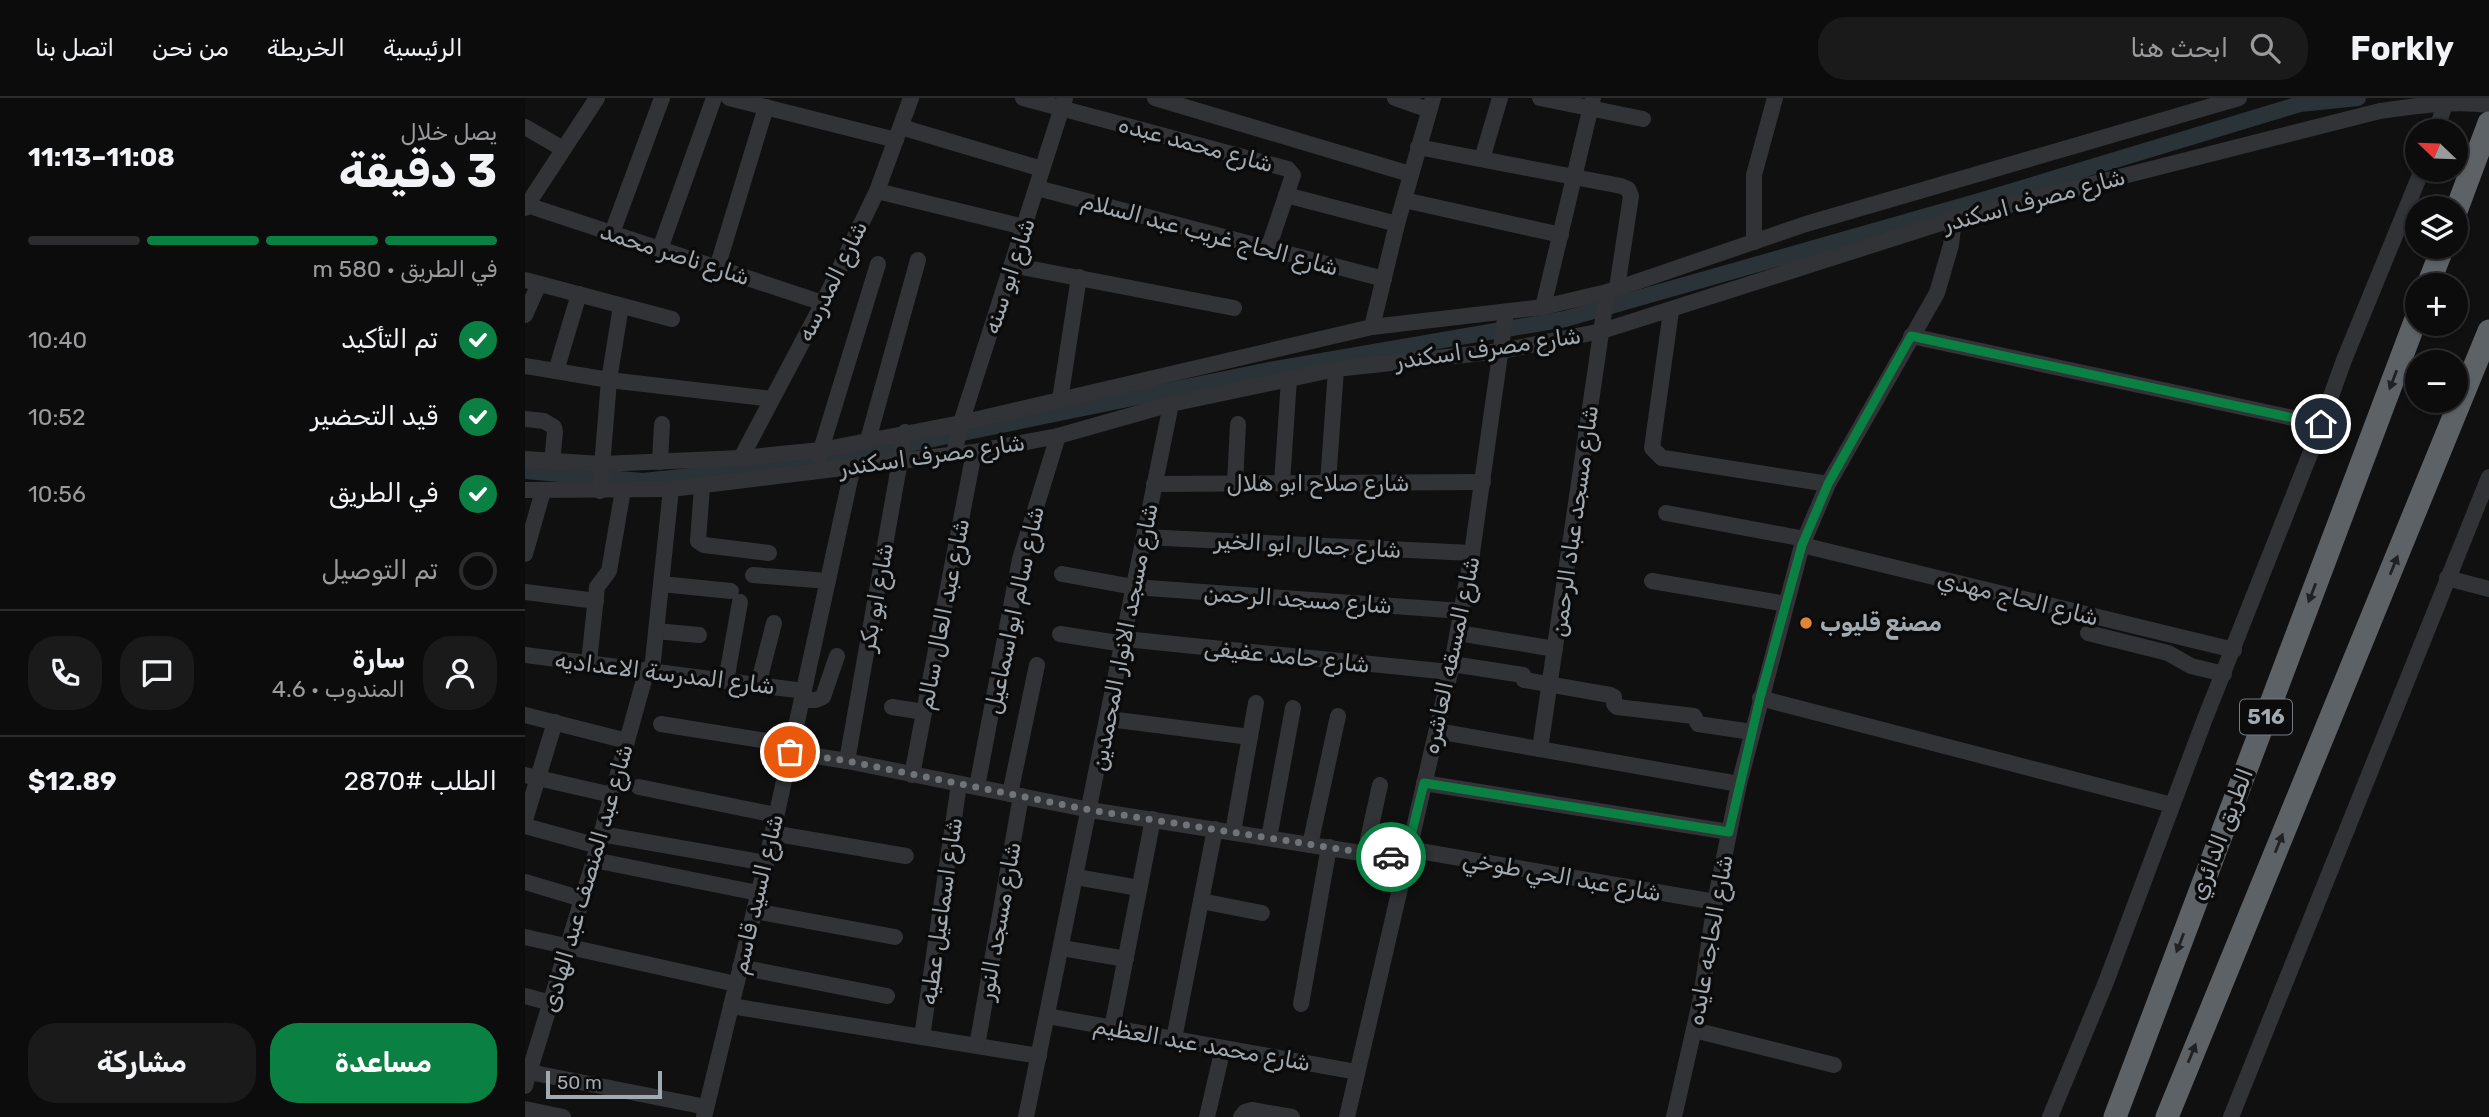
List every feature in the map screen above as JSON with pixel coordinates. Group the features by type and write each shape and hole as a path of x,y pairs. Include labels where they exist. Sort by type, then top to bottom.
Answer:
{"highway":[{"path":"2462,196 2489,123"},
{"name":"516","path":"2167,1117 2481,367 2489,331"},
{"name":"الطريق الدائري","path":"2115,1117 2409,336"}],"street":[{"path":"612,233 662,98"},
{"path":"660,249 714,98"},
{"path":"729,98 898,133 1042,169"},
{"name":"شارع المدرسه","path":"741,458 823,303 877,191 911,98"},
{"path":"1023,98 1063,103"},
{"path":"1154,98 1411,174"},
{"path":"1372,327 1403,200 1431,104 1395,98"},
{"path":"1482,159 1500,98"},
{"path":"1540,98 1591,104 1643,119"},
{"path":"1754,242 1754,175 1775,98"},
{"name":"شارع مصرف اسكندر","path":"525,459 600,464 741,458 821,450 961,423 1372,327 1543,307 1612,290 1805,224 2239,98"},
{"path":"526,206 532,182 563,149 590,100"},
{"name":"شارع ابو سنه","path":"954,454 961,423 1063,103"},
{"name":"شارع محمد عبده","path":"1063,103 1288,169 1293,175 1268,249"},
{"path":"1543,307 1591,104"},
{"path":"2440,119 2445,104"},
{"name":"شارع مصرف اسكندر","path":"525,490 671,489 975,452 1058,436 1171,404 1336,369 1501,351 1602,331 1671,311 1954,219 2380,111 2445,104 2481,104"},
{"path":"717,268 766,107"},
{"path":"525,127 563,149"},
{"path":"1418,146 1574,177"},
{"name":"شارع مسجد عباد الرحمن","path":"1540,749 1602,331 1630,192 1625,187 1574,177"},
{"path":"2050,1117 2103,992 2172,805 2344,360 2417,182"},
{"name":"شارع الحاج غريب عبد السلام","path":"1037,188 1384,279"},
{"path":"877,191 1024,227"},
{"path":"1286,195 1397,224"},
{"path":"1403,200 1560,235"},
{"name":"شارع ناصر محمد","path":"526,206 823,303"},
{"name":"شارع الحاجه عايده","path":"1674,1117 1694,1030 1715,902 1739,784 1803,542 1828,484 1911,336 1926,315 1946,270 1954,219"},
{"path":"868,440 918,260"},
{"path":"815,472 878,264"},
{"path":"1012,265 1234,307"},
{"path":"1059,400 1079,277"},
{"path":"525,315 532,282 672,320"},
{"path":"556,371 579,294"},
{"path":"600,491 600,464 609,380 621,306"},
{"path":"1671,311 1652,448 1656,453 1670,459 1828,484"},
{"name":"شارع المسقه العاشره","path":"1347,1117 1458,633 1483,482 1506,313"},
{"path":"1911,336 2321,424"},
{"path":"525,366 609,380 772,399"},
{"path":"1328,482 1336,369"},
{"path":"1282,483 1289,379"},
{"name":"شارع مسجد الانوار المحمدين","path":"1026,1117 1171,404"},
{"path":"525,419 544,421 554,427 552,462"},
{"path":"660,462 662,424"},
{"path":"1235,483 1238,424"},
{"name":"شارع ابو بكر","path":"847,761 905,432"},
{"name":"شارع سالم ابواسماعيل","path":"977,787 1020,559 1058,436"},
{"name":"شارع عبد العال سالم","path":"912,775 975,452"},
{"name":"شارع السيد قاسم","path":"705,1112 766,863 853,466"},
{"path":"2231,1117 2489,477"},
{"name":"شارع صلاح ابو هلال","path":"1154,484 1483,482"},
{"path":"702,486 697,539 704,545 769,552"},
{"name":"شارع عبد المنصف عبد الهادى","path":"527,1079 531,1049 551,1003 650,670 671,489"},
{"path":"589,662 598,584 609,572 623,490"},
{"path":"525,554 543,491"},
{"name":"شارع الحاج مهدي","path":"1666,513 1803,542 2234,650"},
{"name":"شارع جمال ابو الخير","path":"1144,537 1472,553"},
{"name":"شارع مسجد الرحمن","path":"1062,574 1135,587 1462,611"},
{"path":"753,575 828,581"},
{"path":"2447,578 2489,589"},
{"path":"1652,581 1786,604"},
{"path":"661,584 736,596 726,681"},
{"path":"525,592 596,601"},
{"path":"758,685 773,623"},
{"path":"656,631 699,635"},
{"path":"1458,633 1555,649"},
{"path":"2088,633 2168,653 2191,666 2224,674"},
{"name":"شارع حامد عفيفى","path":"1060,634 1124,642 1523,675 1524,680 1612,695 1617,707 1694,716 1698,724 1752,732"},
{"name":"شارع المدرسة الاعداديه","path":"525,655 758,685 803,696"},
{"path":"803,696 816,700 823,697 837,656"},
{"name":"شارع مسجد النور","path":"978,1046 1037,665"},
{"path":"1760,698 2172,805"},
{"path":"1233,832 1256,703"},
{"path":"892,707 924,712"},
{"path":"1269,838 1293,708"},
{"path":"525,715 627,741"},
{"path":"1310,845 1338,716"},
{"path":"1109,719 1250,737"},
{"path":"525,820 531,777 555,722"},
{"name":"شارع عبد الحي طوخي","path":"661,724 1090,810 1364,853 1407,855 1715,902"},
{"path":"1437,731 1739,784"},
{"path":"531,777 612,795"},
{"path":"1424,783 1729,832"},
{"name":"شارع اسماعيل عطيه","path":"922,1037 960,784"},
{"path":"1364,853 1380,785"},
{"path":"639,787 776,815"},
{"path":"1112,1028 1153,819"},
{"path":"525,826 758,893"},
{"path":"1174,1039 1215,829"},
{"path":"772,833 906,856"},
{"path":"598,847 766,863"},
{"path":"1301,1004 1329,847"},
{"path":"1076,877 1139,888"},
{"path":"525,882 582,898"},
{"path":"1201,901 1262,913"},
{"path":"755,911 895,937"},
{"path":"525,937 736,984"},
{"path":"1062,948 1126,959"},
{"path":"740,967 887,996"},
{"path":"525,996 551,1003"},
{"path":"731,1006 1039,1056"},
{"name":"شارع محمد عبد العظيم","path":"1047,1016 1357,1072"},
{"path":"1694,1030 1834,1065"},
{"path":"1207,1117 1223,1048"},
{"path":"527,1079 705,1112"},
{"path":"525,1109 563,1117"},
{"path":"1246,1114 1292,1117"}],"waterway":[{"path":"525,471 643,481 816,463 1269,370 1565,319 1983,200 2300,104 2358,98"}],"way so far":[{"path":"790,752 1090,810 1391,857"}],"place":[{"name":"مصنع قليوب","path":"1806,623"}],"route":[{"path":"1391,857 1405,860 1424,783 1729,832 1760,698 1802,545 1828,484 1911,336 2321,424"}]}
